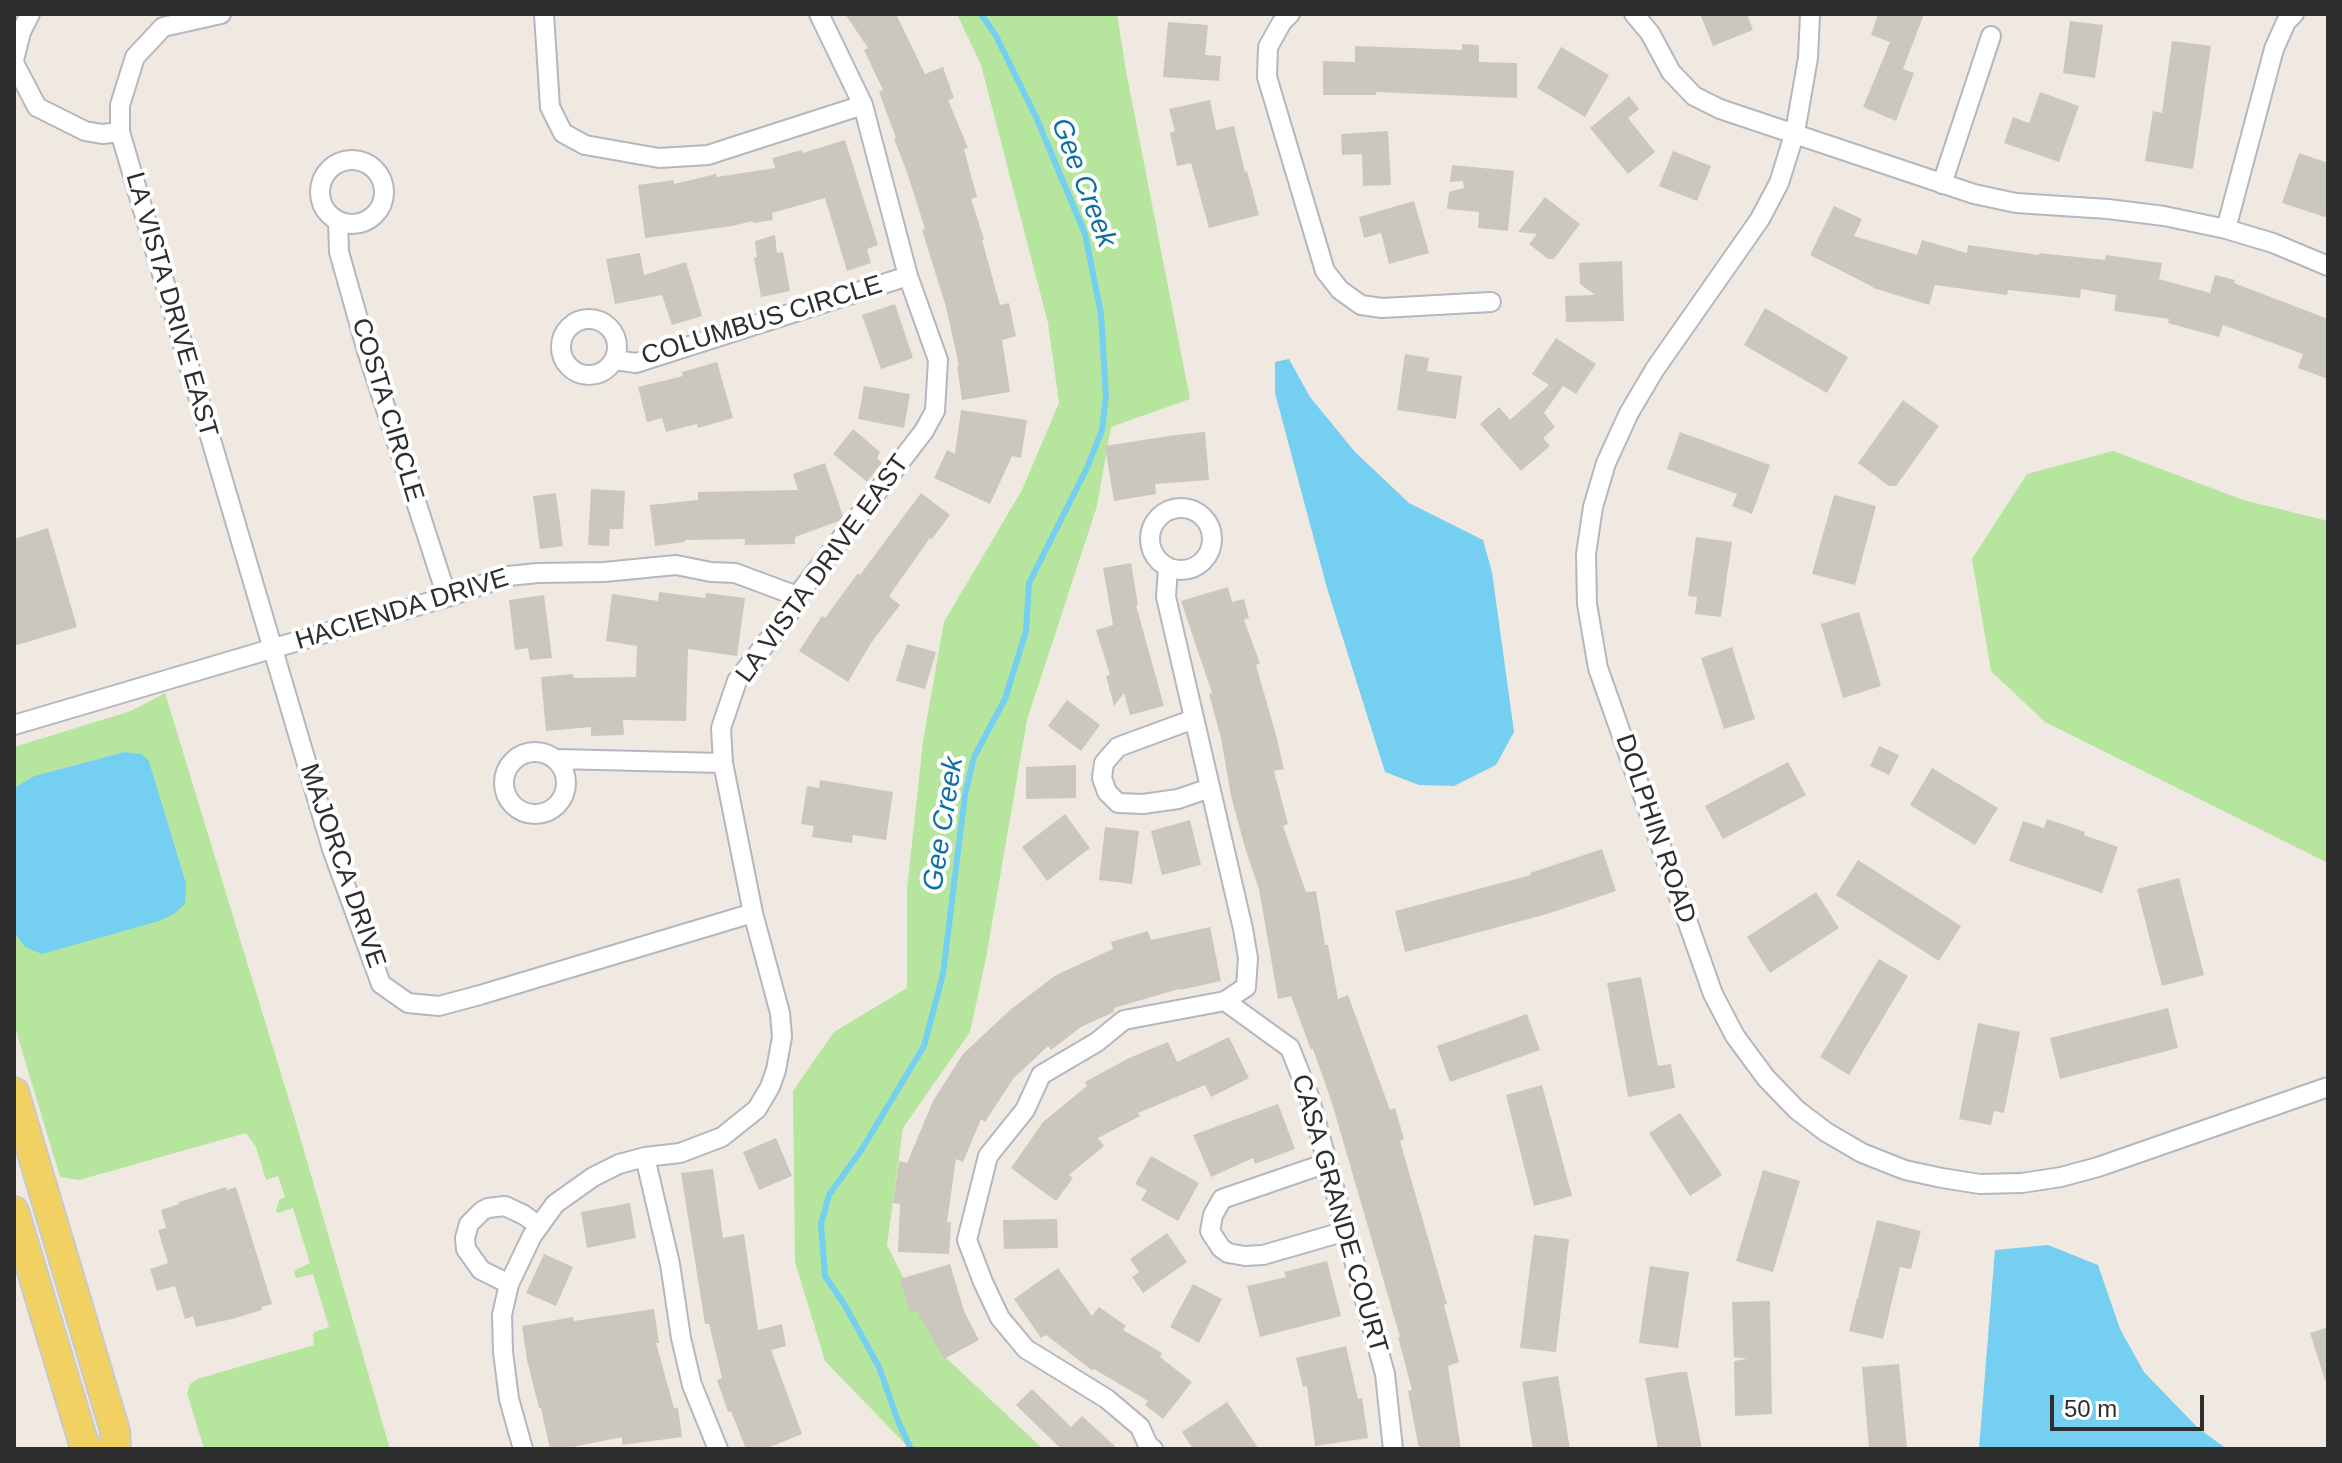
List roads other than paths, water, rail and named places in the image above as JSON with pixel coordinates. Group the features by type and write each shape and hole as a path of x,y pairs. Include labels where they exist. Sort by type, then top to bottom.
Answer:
{"main road":[{"path":"14,1092 115,1431 116,1449"},
{"path":"14,1211 88,1449"}],"street":[{"path":"30,14 21,32 14,62 37,107 85,131 102,134 120,132"},
{"name":"LA VISTA DRIVE EAST","path":"221,14 159,21 135,57 120,105 120,132 272,649"},
{"path":"544,14 550,107 563,133 585,145 659,158 708,155 863,105"},
{"name":"LA VISTA DRIVE EAST","path":"539,1226 555,1204 593,1177 619,1164 680,1153 722,1137 757,1109 770,1087 782,1037 780,1013 753,913 723,763 721,728 737,681 796,604 797,596 924,431 935,411 938,360 908,276 863,105 819,14"},
{"path":"1290,14 1268,47 1267,77 1325,271 1340,290 1361,305 1382,308 1491,302"},
{"path":"1634,14 1650,33 1671,72 1694,96 1720,109 1974,194 2016,203 2164,216 2273,243 2328,266"},
{"name":"DOLPHIN ROAD","path":"1810,14 1808,58 1795,132 1779,183 1760,219 1655,369 1629,413 1606,463 1593,507 1586,554 1587,604 1598,668 1713,994 1735,1036 1766,1078 1797,1110 1826,1132 1862,1153 1905,1170 1980,1184 2035,1181 2098,1167 2328,1087"},
{"path":"2226,229 2274,49 2286,22 2294,14"},
{"path":"1942,184 1991,36"},
{"name":"COSTA CIRCLE","path":"338,221 339,252 367,351 447,597"},
{"name":"COLUMBUS CIRCLE","path":"615,360 636,363 908,276"},
{"name":"HACIENDA DRIVE","path":"14,725 447,597 508,576 676,565 735,573 797,596"},
{"path":"1148,1448 1140,1427 1107,1399 1026,1349 1000,1318 967,1240 988,1156 1025,1110 1041,1075 1097,1042 1124,1020 1225,1001 1246,987 1248,958 1166,597 1168,567"},
{"name":"MAJORCA DRIVE","path":"272,649 332,849 381,984 408,1003 439,1006 753,913"},
{"path":"1194,719 1118,747 1104,763 1102,778 1107,792 1118,803 1143,804 1178,799 1210,788"},
{"path":"556,759 723,763"},
{"name":"CASA GRANDE COURT","path":"1225,1001 1290,1048 1309,1096 1385,1374 1393,1449"},
{"path":"645,1157 670,1264 681,1338 692,1385 718,1449"},
{"path":"1327,1163 1222,1199 1213,1215 1210,1231 1221,1248 1228,1253 1245,1256 1263,1255 1346,1231"},
{"path":"509,1284 481,1270 466,1249 469,1224 488,1208 505,1206 539,1226 509,1284 502,1315 509,1399 523,1449"}],"water":[{"path":"1289,359 1310,397 1355,452 1409,503 1483,540 1492,572 1514,732 1496,765 1454,786 1419,785 1385,772 1327,588 1275,393 1275,362"},
{"path":"124,752 141,754 149,761 186,883 185,904 159,921 42,954 25,947 14,927 14,788 34,776"},
{"path":"2048,1245 2098,1265 2120,1329 2144,1372 2198,1428 2227,1449 1979,1449 1995,1250"}],"waterway":[{"name":"Gee Creek","path":"911,1449 879,1367 825,1276 821,1224 829,1195 862,1149 924,1046 943,974 965,795 974,757 1005,699 1026,631 1029,583 1087,468 1102,430 1106,396 1101,314 1085,234 1036,117 996,36 981,14"}]}
